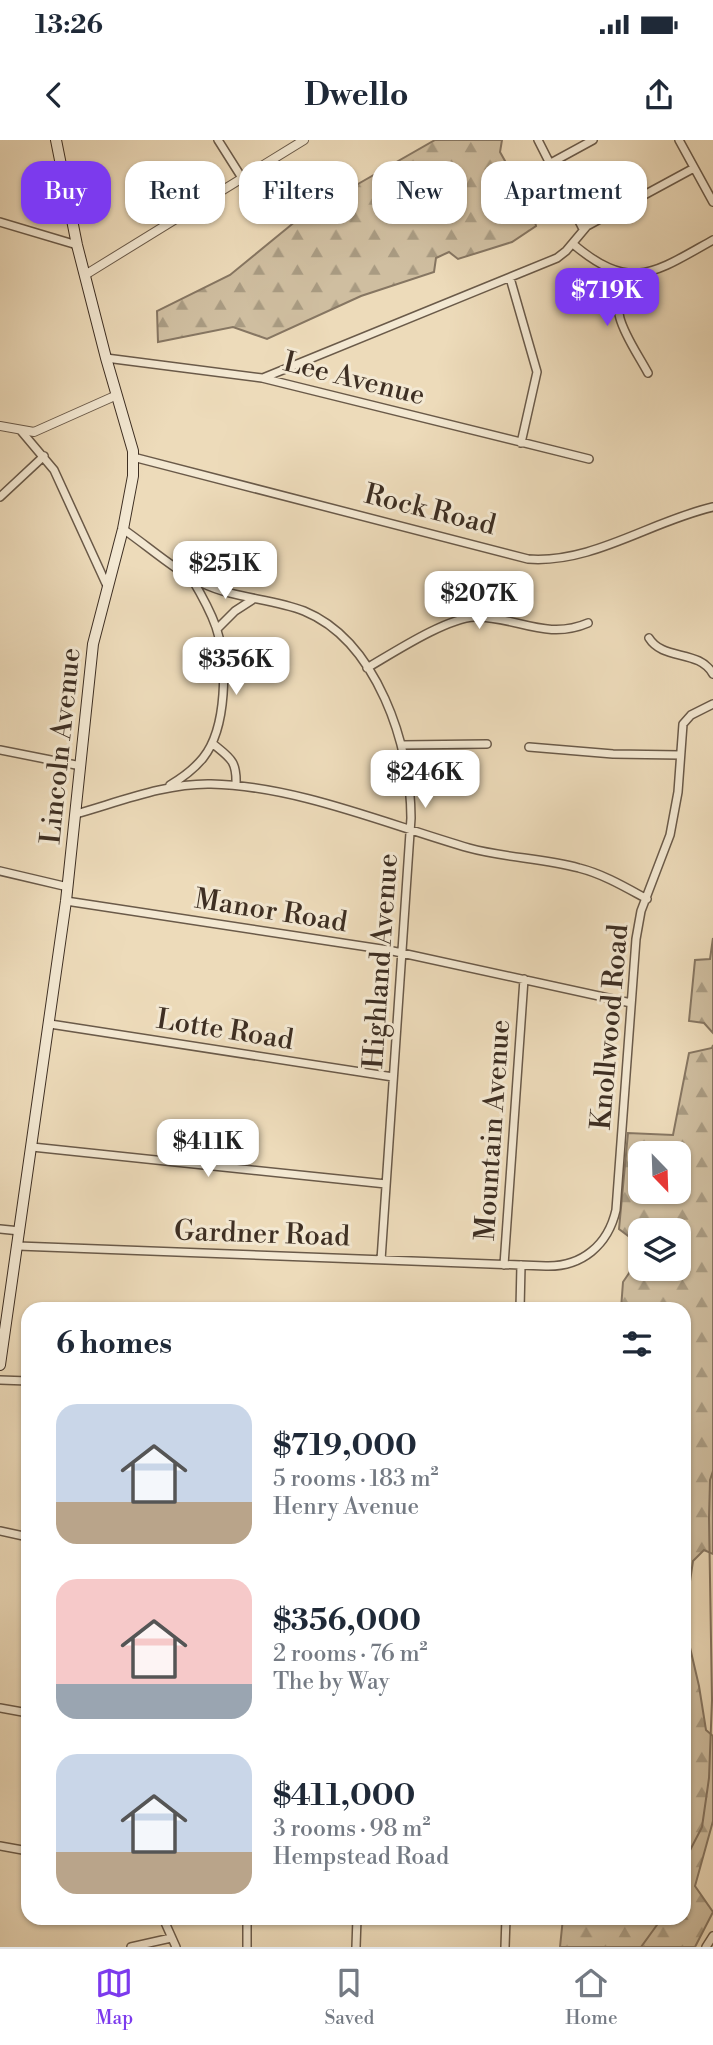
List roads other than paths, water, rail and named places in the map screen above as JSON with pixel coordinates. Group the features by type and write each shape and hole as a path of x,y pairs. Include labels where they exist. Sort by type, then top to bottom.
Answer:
{"main road":[{"name":"Lincoln Avenue","path":"0,1365 68,887 93,644 123,529 133,476 133,457 77,245 56,140"}],"street":[{"path":"218,140 239,173"},
{"path":"270,161 304,140"},
{"path":"538,140 548,161"},
{"path":"554,161 593,140"},
{"path":"679,140 713,202"},
{"path":"262,378 557,258 573,244 583,229 694,168"},
{"path":"85,275 239,180"},
{"path":"0,222 77,245"},
{"path":"580,224 583,229"},
{"path":"573,244 597,263 633,274 657,270 713,240"},
{"path":"620,272 615,297 618,317 648,373"},
{"path":"510,278 537,372 521,443"},
{"name":"Lee Avenue","path":"106,358 262,378 589,459"},
{"path":"0,426 34,432 117,395"},
{"path":"22,432 54,470 108,588"},
{"path":"0,497 44,456"},
{"name":"Rock Road","path":"133,457 537,560 572,557 713,507"},
{"name":"Highland Avenue","path":"123,529 191,578 219,591 290,606 322,621 351,646 367,667 384,698 402,745 410,789 411,830 381,1260"},
{"path":"160,791 194,768 205,757 219,720 222,656 217,629 203,596 191,578"},
{"path":"217,629 235,611 253,600"},
{"path":"367,667 434,632 470,618 569,630 587,623"},
{"path":"649,638 662,650 704,662 713,674"},
{"name":"Knollwood Road","path":"521,1265 557,1266 580,1260 596,1248 611,1225 616,1209 619,1180 636,939 641,911 670,835 678,792 681,736 685,720 713,704"},
{"path":"212,743 232,759 236,769 236,785"},
{"path":"402,745 487,744"},
{"path":"529,747 613,754 680,755"},
{"path":"0,750 81,766"},
{"path":"76,814 195,784 236,785 314,801 484,852 580,868 614,881 647,899"},
{"path":"0,871 68,887"},
{"name":"Manor Road","path":"66,901 402,953 631,1003"},
{"name":"Mountain Avenue","path":"520,1302 521,1265 504,1265 524,979"},
{"name":"Lotte Road","path":"50,1024 394,1077"},
{"path":"32,1147 386,1184"},
{"path":"0,1229 20,1231"},
{"name":"Gardner Road","path":"18,1246 504,1265"},
{"path":"0,1380 21,1381"},
{"path":"0,1531 21,1536"},
{"path":"0,1707 21,1712"},
{"path":"0,1846 21,1850"},
{"path":"166,1925 176,1947"},
{"path":"247,1925 247,1947"},
{"path":"356,1947 357,1925"},
{"path":"505,1947 506,1925"},
{"path":"706,1947 713,1936"},
{"path":"131,1947 171,1938"}],"waterway":[{"path":"691,1848 702,1827 709,1778 712,1700 709,1518 710,1480 713,1471"},
{"path":"641,1947 657,1925"}]}
